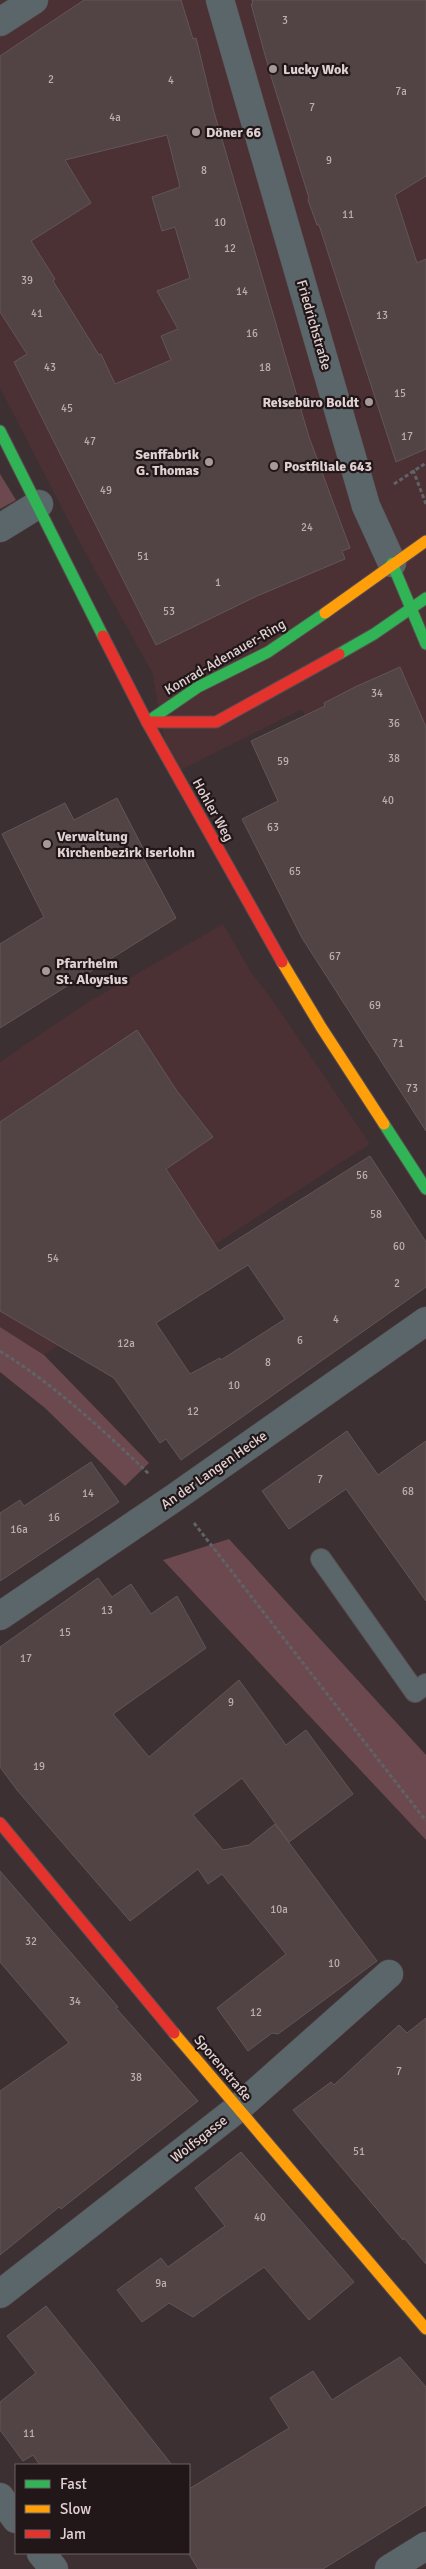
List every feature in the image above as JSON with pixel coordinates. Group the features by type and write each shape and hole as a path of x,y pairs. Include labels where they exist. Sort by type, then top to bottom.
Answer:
{"street":[{"path":"0,22 34,0"},
{"name":"Friedrichstraße","path":"220,0 366,506 426,644"},
{"name":"Hohler Weg","path":"0,431 39,504 147,722 267,936 321,1027 426,1189"},
{"path":"0,528 39,504"},
{"name":"Konrad-Adenauer-Ring","path":"147,722 198,686 268,652 302,630 392,563 426,541"},
{"path":"147,722 216,722 374,634 426,598"},
{"name":"An der Langen Hecke","path":"0,1616 174,1498 426,1321"},
{"name":"Sporenstraße","path":"0,1823 237,2109 426,2330"},
{"name":"Wolfsgasse","path":"0,2294 237,2109 389,1974"},
{"path":"0,2497 15,2518"},
{"path":"389,2569 426,2546"},
{"path":"42,2554 54,2569"}],"lane":[{"path":"321,1559 415,1692 426,1684"}],"path":[{"path":"413,470 426,504"},
{"path":"0,1351 36,1374 93,1420 174,1498 426,1820"}],"shaded area":[{"path":"0,0 426,0 426,971 302,709 171,775 152,672 80,543 0,388"},
{"path":"0,474 16,500 0,509"},
{"path":"223,924 251,972 274,1002 370,1144 44,1355 0,1327 0,1062 85,1004"},
{"path":"0,1327 44,1355 149,1463 125,1486 45,1408 0,1372"},
{"path":"229,1539 426,1755 426,1840 163,1560"}],"building":[{"path":"84,0 181,0 193,39 196,38 214,112 309,437 350,548 342,551 345,559 257,596 156,645 14,362 27,354 0,312 0,56","holes":["167,135 180,187 152,197 162,231 175,227 190,278 157,291 178,329 161,336 171,360 115,384 101,354 99,355 53,281 55,279 31,241 91,203 65,160"]},
{"path":"252,0 426,0 426,176 395,195 417,263 426,259 426,449 396,462 319,225 317,225 308,200 309,198 270,73 251,4 253,4"},
{"path":"400,667 426,727 426,1131 302,938 242,819 278,801 251,741 325,706 324,703 355,687"},
{"path":"117,798 146,854 142,855 176,918 0,1028 0,944 44,917 2,834 65,803 74,820"},
{"path":"137,1030 177,1091 213,1137 166,1169 219,1251 370,1156 426,1242 426,1287 181,1460 166,1439 160,1443 114,1378 0,1311 0,1122","holes":["248,1265 285,1319 221,1360 220,1358 190,1374 156,1323"]},
{"path":"347,1431 378,1475 426,1441 426,1601 346,1489 289,1529 262,1491"},
{"path":"91,1462 119,1502 0,1581 0,1513 20,1500 24,1506"},
{"path":"98,1578 112,1597 131,1584 151,1614 177,1596 206,1648 113,1714 149,1757 239,1680 286,1745 306,1730 353,1794 289,1842 242,1778 193,1815 223,1850 249,1845 275,1824 377,1961 278,2034 272,2033 248,2051 217,2008 286,1954 222,1874 208,1884 198,1869 130,1921 17,1790 0,1767 0,1647"},
{"path":"0,1871 198,2101 61,2209 59,2207 0,2255 0,2091 69,2043 0,1962"},
{"path":"426,2018 426,2264 404,2238 403,2240 293,2110 331,2082 334,2085 399,2025 407,2033"},
{"path":"241,2152 354,2282 309,2320 264,2267 193,2317 169,2303 142,2322 117,2290 161,2258 168,2267 225,2226 195,2188"},
{"path":"46,2306 171,2464 39,2464 33,2455 23,2461 0,2430 0,2402 36,2373 7,2336"},
{"path":"400,2357 426,2387 426,2505 323,2569 198,2569 189,2554 190,2488 289,2428 270,2398 313,2371 332,2400"}],"traffic: fast":[{"path":"0,431 103,636"},
{"path":"392,563 426,644"},
{"path":"339,654 374,634 426,598"},
{"path":"147,722 198,687 268,652 325,613"},
{"path":"384,1124 426,1189"}],"traffic: slow":[{"path":"325,613 426,541"},
{"path":"282,962 321,1027 384,1124"},
{"path":"174,2033 426,2329"}],"traffic: jam":[{"path":"103,636 147,722 282,962"},
{"path":"147,722 216,722 339,654"},
{"path":"0,1823 174,2033"}],"place":[{"name":"Lucky Wok","path":"273,69"},
{"name":"Döner 66","path":"196,132"},
{"name":"Reisebüro Boldt","path":"369,402"},
{"name":"Senffabrik G. Thomas","path":"209,462"},
{"name":"Postfiliale 643","path":"274,466"},
{"name":"Verwaltung Kirchenbezirk Iserlohn","path":"47,844"},
{"name":"Pfarrheim St. Aloysius","path":"46,971"}]}
